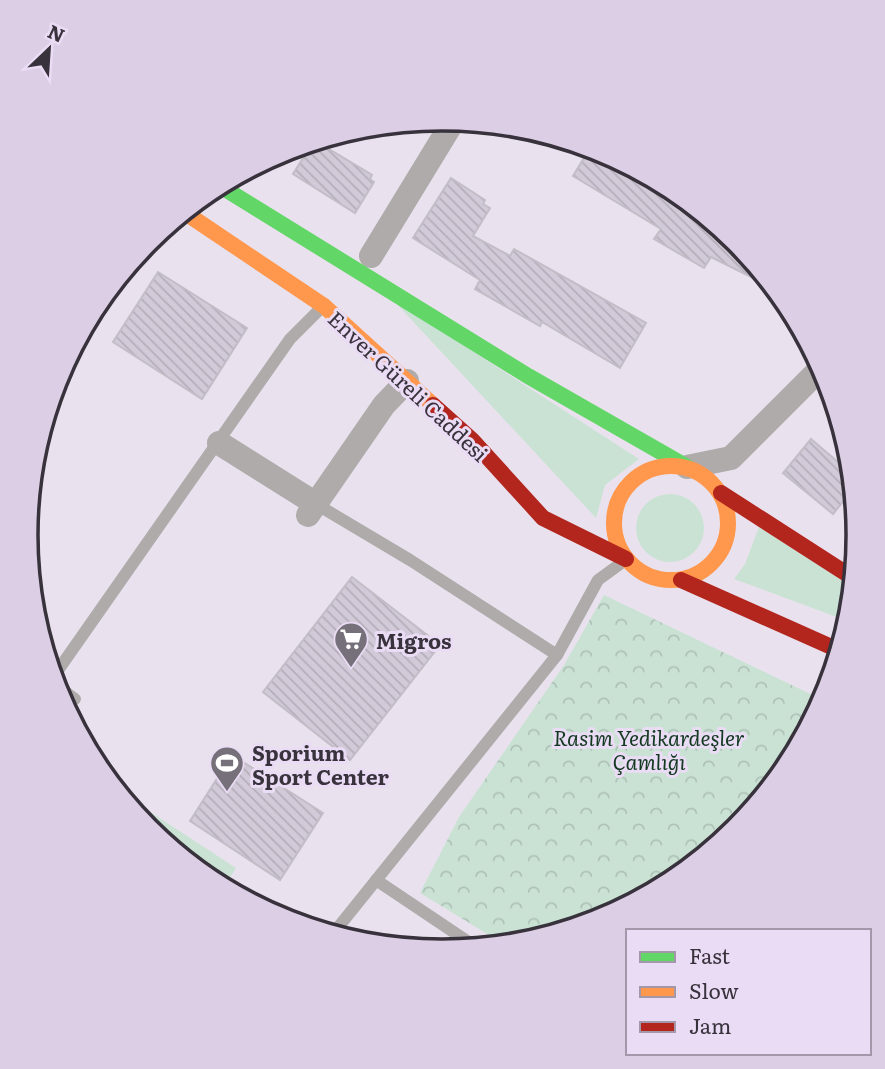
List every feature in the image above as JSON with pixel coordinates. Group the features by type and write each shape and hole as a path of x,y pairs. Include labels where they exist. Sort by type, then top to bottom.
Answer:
{"main road":[{"path":"230,192 528,376 706,477 721,493 845,573"},
{"name":"Enver Güreli Caddesi","path":"192,218 324,306 472,440 543,517 626,559"},
{"path":"687,467 669,465 651,468 635,478 622,491 615,508 613,526 617,543 626,559 637,569 651,577 681,580 699,574 713,562 724,547 729,529 728,510 721,493"},
{"path":"681,580 831,647"}],"street":[{"path":"371,257 447,131"},
{"path":"721,493 731,458 814,375"},
{"path":"219,443 312,510 384,405 408,381"},
{"path":"687,467 731,458"}],"lane":[{"path":"61,666 290,339 324,306"},
{"path":"312,510 410,561 557,655"},
{"path":"339,925 557,655 598,580 626,559"},
{"path":"376,880 463,938"}],"green space":[{"path":"392,299 639,459 605,485 596,518"},
{"path":"670,494 683,497 694,504 701,515 704,528 701,541 694,552 683,559 670,562 657,559 646,552 639,541 636,528 639,515 646,504 657,497"},
{"path":"759,527 844,582 838,618 734,579 745,564"},
{"name":"Rasim Yedikardeşler Çamlığı","path":"604,595 813,695 792,737 763,780 728,820 688,855 644,884 597,908 547,925 490,936 420,893 459,817 564,665"},
{"path":"148,810 236,868 230,878 218,870 176,838"}],"building":[{"path":"327,148 372,175 370,179 374,182 355,213 293,174 305,155"},
{"path":"585,157 645,185 709,231 755,279 711,257 704,268 654,239 661,229 573,176"},
{"path":"451,178 485,200 483,204 490,208 473,236 510,256 514,249 646,323 620,368 542,322 540,326 475,289 480,280 413,238"},
{"path":"158,272 247,328 202,399 113,342"},
{"path":"811,439 840,464 845,499 833,514 783,473"},
{"name":"Migros","path":"352,577 440,645 350,760 263,692"},
{"path":"232,755 323,813 280,880 190,821"}],"traffic: fast":[{"path":"230,192 528,376 687,467"}],"traffic: slow":[{"path":"192,218 324,306 433,405"},
{"path":"671,466 693,470 712,482 724,501 728,523 724,545 712,564 693,576 671,580 649,576 630,564 618,545 614,523 618,501 630,482 649,470 671,466"}],"traffic: jam":[{"path":"433,405 472,440 543,518 626,559"},
{"path":"721,493 845,573"},
{"path":"681,580 831,647"}],"place":[{"name":"Migros","path":"351,669"},
{"name":"Sporium Sport Center","path":"227,793"}]}
